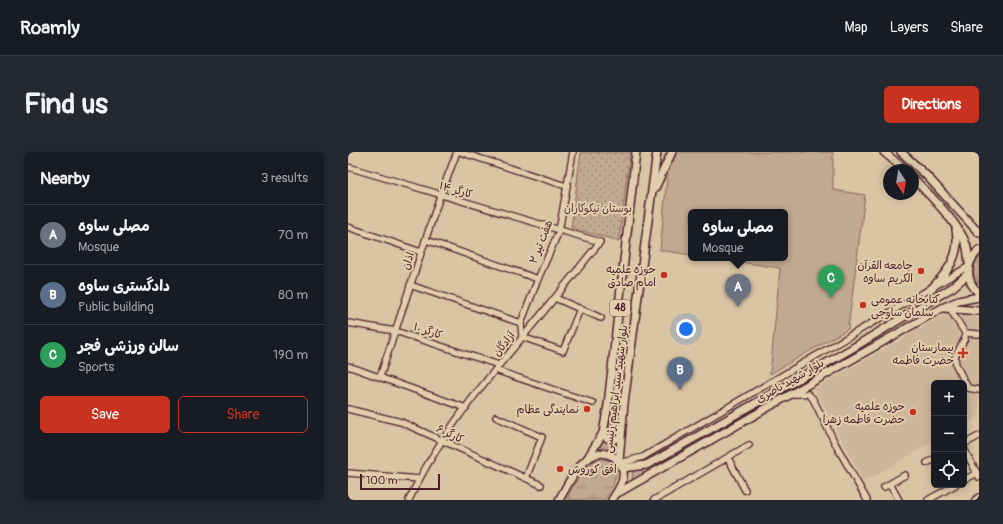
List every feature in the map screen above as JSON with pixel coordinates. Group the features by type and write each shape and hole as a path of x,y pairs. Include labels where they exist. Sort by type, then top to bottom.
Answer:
{"main road":[{"name":"بلوار شهید سید ابراهیم رئیسی","path":"587,459 603,433 608,405 623,282 636,152"},
{"name":"بلوار شهید سید ابراهیم رئیسی","path":"620,464 620,436 656,152"},
{"path":"651,195 672,152"},
{"path":"884,152 898,164"},
{"path":"901,152 927,176 966,221 979,233"},
{"path":"919,184 941,207 966,245 970,282 979,293"},
{"path":"966,221 979,228"},
{"path":"930,290 946,273 954,260 957,245 956,228"},
{"path":"969,264 979,250"},
{"name":"بلوار شهید ناصری","path":"620,464 646,465 654,461 851,349 947,291 968,274"},
{"name":"بلوار شهید ناصری","path":"615,498 788,395 942,308 958,301 979,297"},
{"path":"942,308 979,311"},
{"path":"603,433 606,437 612,440 620,436"},
{"path":"587,459 595,454 605,453 614,457 620,464"},
{"name":"48","path":"559,500 574,475 587,459"},
{"name":"48","path":"615,498 623,477 620,464"}],"street":[{"path":"459,152 566,186"},
{"name":"اذان","path":"380,377 440,196 459,152"},
{"name":"هفت تیر ۲","path":"522,337 521,323 559,231 573,152"},
{"name":"کارگر ۱۴","path":"348,168 559,231"},
{"path":"348,227 422,252"},
{"name":"آزادگان","path":"409,500 419,479 442,441 466,408 499,365 600,242 559,231"},
{"path":"426,240 538,279"},
{"path":"620,464 643,457 930,290 969,264"},
{"path":"410,285 521,323"},
{"path":"555,298 601,318"},
{"path":"950,308 965,333 965,338 955,357 956,365 968,388 979,390"},
{"path":"522,337 563,351 580,309"},
{"name":"کارگر ۱۰","path":"348,323 395,331 499,365"},
{"path":"965,333 979,334"},
{"path":"348,366 466,408"},
{"path":"495,370 593,403"},
{"path":"788,395 808,394 813,399 867,500"},
{"name":"کارگر ۶","path":"348,409 401,422 541,485"},
{"path":"496,417 542,437 526,478"},
{"path":"967,442 979,436"},
{"path":"654,500 749,445"},
{"path":"966,452 978,475 967,479"},
{"path":"728,458 745,490"},
{"path":"927,463 931,461"},
{"path":"348,472 419,479"},
{"path":"884,487 905,475"},
{"path":"890,484 899,500"},
{"path":"928,500 950,488"},
{"path":"975,500 979,498"}],"shaded area":[{"path":"949,312 967,313 979,319 979,416 967,423 967,380 931,380 931,443 864,482 815,389"}],"green space":[{"name":"بوستان نیکوکاران","path":"581,152 630,152 619,241 571,228"},
{"path":"678,152 833,152 833,190 865,195 848,329 770,374 780,268 734,261 788,261 788,209 688,209 688,255 660,250 668,168"},
{"path":"979,257 979,284 974,274 974,267"},
{"path":"783,393 632,481 633,470 773,396"},
{"path":"613,419 616,420 616,451 598,449 609,430"},
{"path":"600,459 614,464 616,469 614,482 605,500 566,500 584,470 594,461"}],"place":[{"name":"جامعه القرآن الکریم ساوه","path":"921,271"},
{"name":"حوزه علمیه امام صادق","path":"664,275"},
{"name":"سالن ورزشی فجر","path":"831,298"},
{"name":"کتابخانه عمومی سلمان ساوجی","path":"863,305"},
{"name":"مصلی ساوه","path":"738,307"},
{"name":"بیمارستان حضرت فاطمه","path":"963,353"},
{"name":"دادگستری ساوه","path":"680,390"},
{"name":"نمایندگی عظام","path":"587,409"},
{"name":"حوزه علمیه حضرت فاطمه زهرا","path":"913,412"},
{"name":"افق کوروش","path":"560,469"}]}
